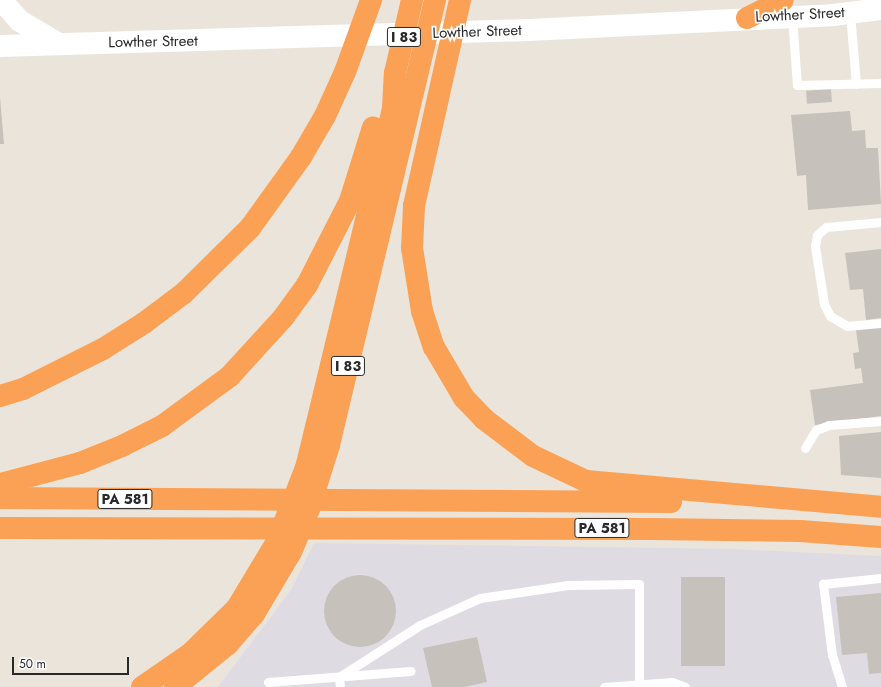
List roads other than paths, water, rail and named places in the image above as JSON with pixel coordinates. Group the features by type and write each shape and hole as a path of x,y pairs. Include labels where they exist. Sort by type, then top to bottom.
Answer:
{"highway":[{"path":"0,396 23,389 103,349 144,323 184,293 250,228 285,181 325,116 345,72 371,0"},
{"name":"I 83","path":"0,484 80,463 162,426 230,376 256,349 307,285 332,242 366,155 382,90 395,73 412,0"},
{"name":"I 83","path":"175,687 228,644 254,614 291,552 309,509 329,445 435,0"},
{"path":"460,0 414,206 412,248 422,310 434,347 464,398 484,419 533,456 586,481 852,504"},
{"path":"455,25 464,0"},
{"path":"748,18 788,8"},
{"path":"142,687 190,654 216,631 252,585 276,543 307,464 393,108 395,73"},
{"name":"PA 581","path":"0,498 333,498 852,504 881,507"},
{"name":"PA 581","path":"0,528 323,527 730,530 881,537"},
{"path":"0,534 60,528"}],"main road":[{"path":"1,0 20,21 57,43"},
{"name":"Lowther Street","path":"788,8 850,13 881,9"},
{"name":"Lowther Street","path":"0,46 57,43 267,40 529,30 748,18"}],"lane":[{"path":"788,8 797,85 881,84"},
{"path":"850,13 856,84"},
{"path":"881,222 826,227 817,235 815,246 830,316 847,326 881,323"},
{"path":"805,448 816,430 829,425 881,421"},
{"path":"842,687 832,655 823,584 881,578"},
{"path":"339,677 420,625 480,598 568,585 639,584 639,684"},
{"path":"268,682 411,671"},
{"path":"339,677 340,687"},
{"path":"604,687 672,682 686,687"}]}
